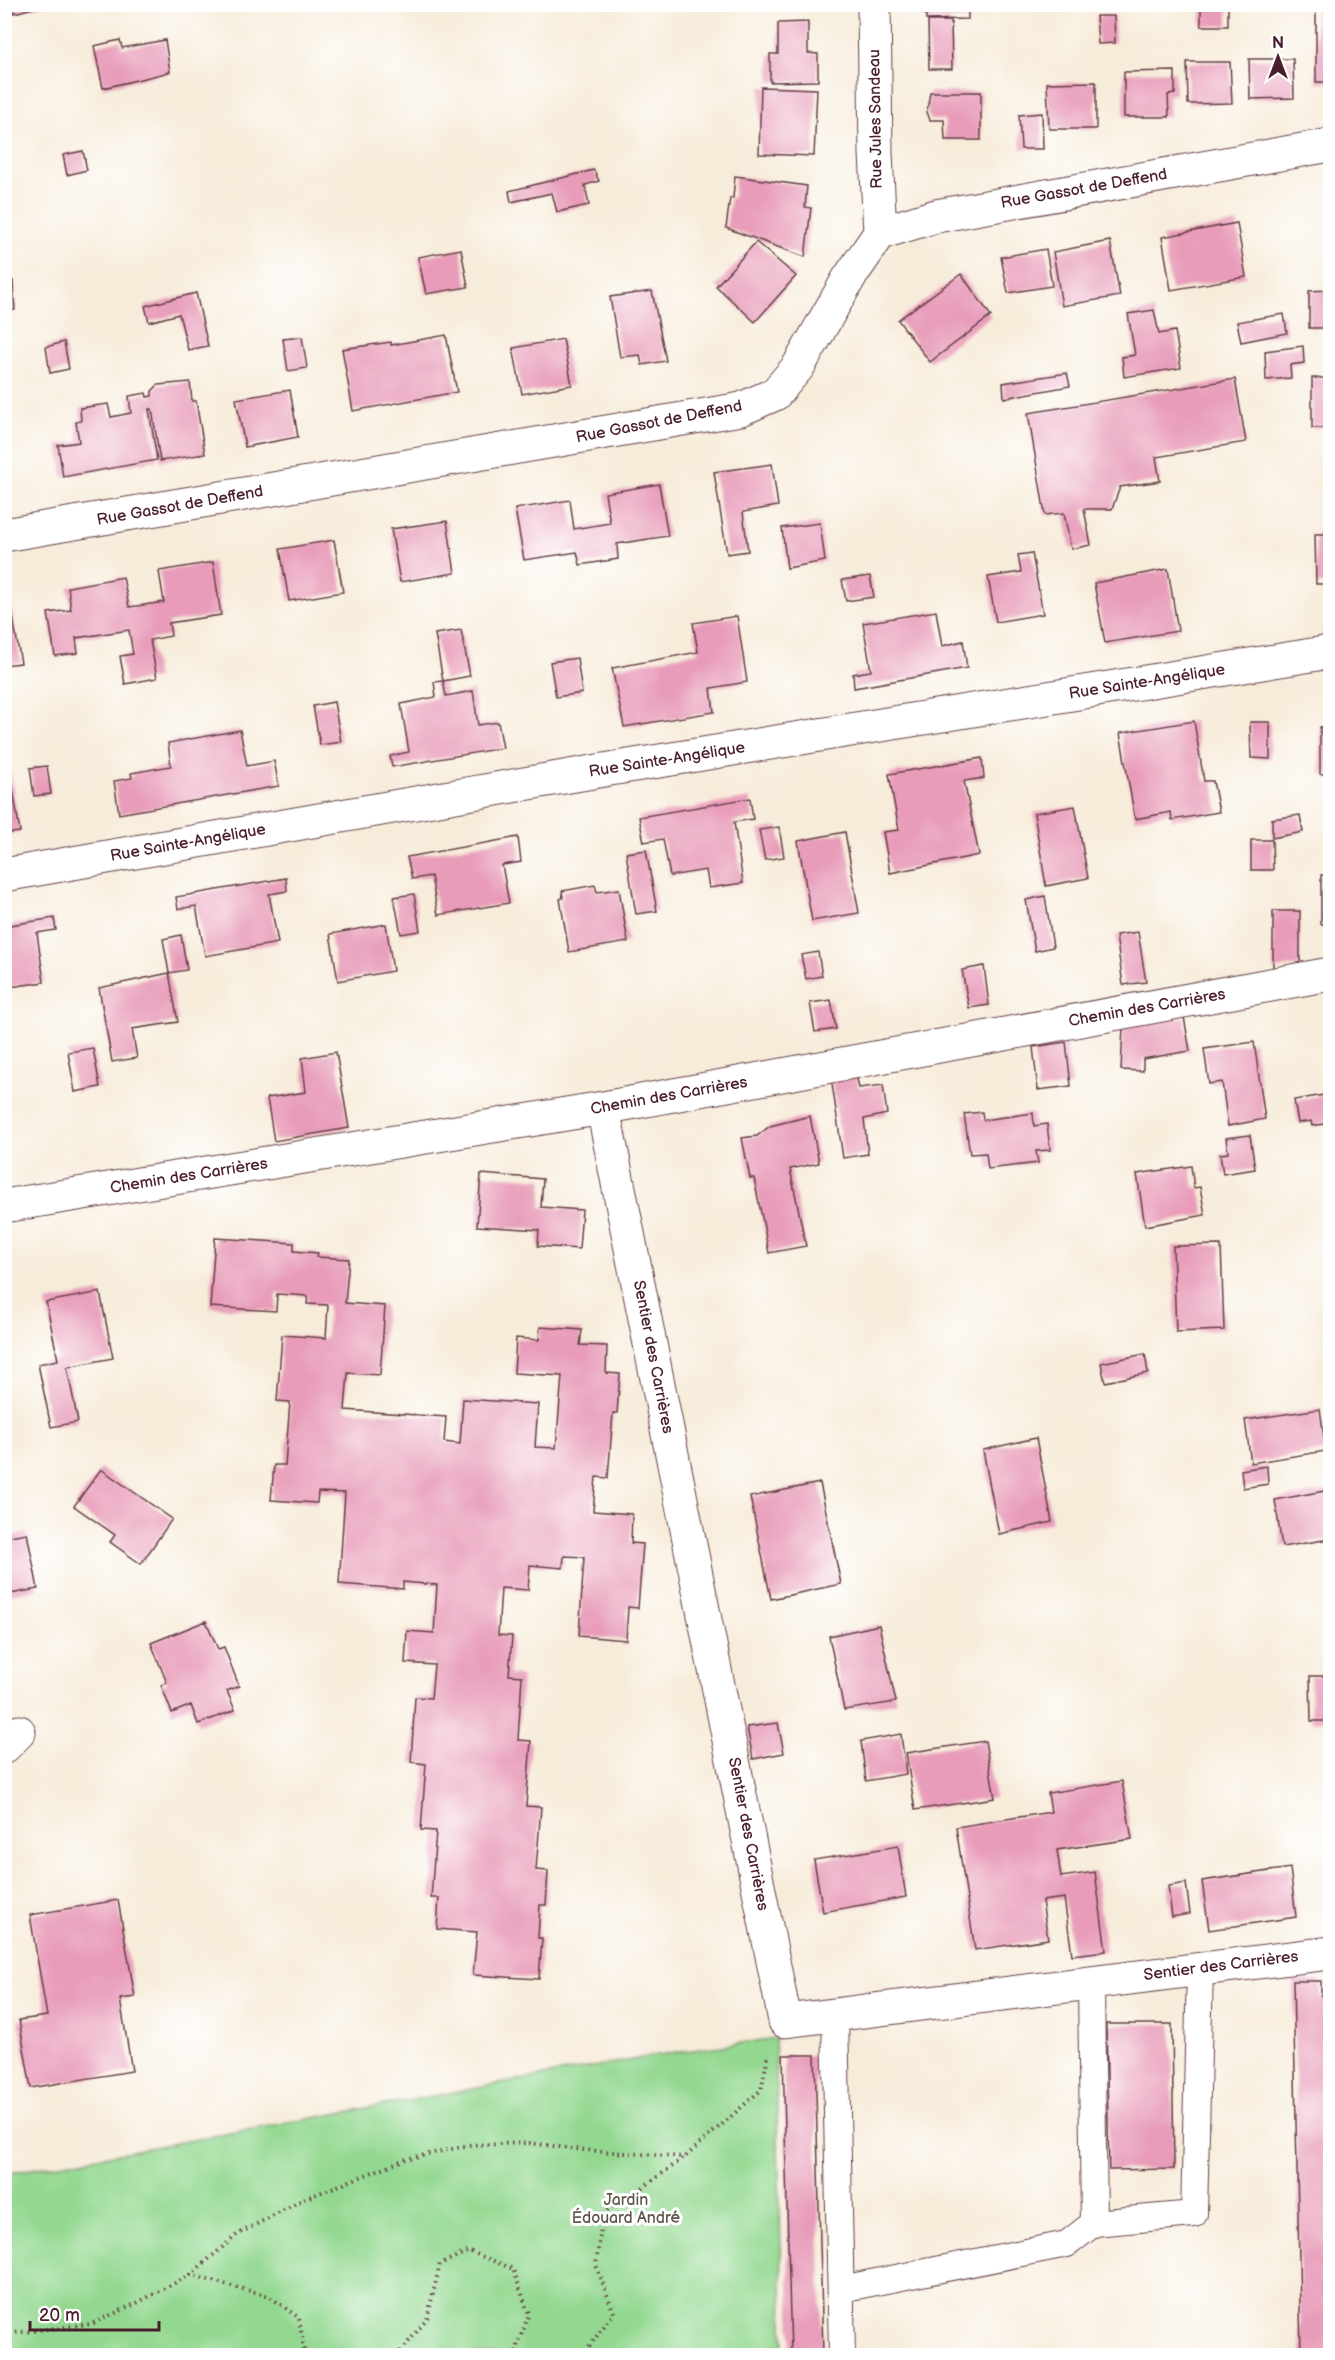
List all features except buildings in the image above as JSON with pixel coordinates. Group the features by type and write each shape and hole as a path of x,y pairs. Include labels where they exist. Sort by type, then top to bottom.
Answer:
{"street":[{"name":"Rue Jules Sandeau","path":"874,4 876,153 880,233"},
{"name":"Rue Gassot de Deffend","path":"4,535 741,409 775,394 798,367 849,278 880,233 936,216 1330,145"},
{"name":"Rue Sainte-Angélique","path":"4,875 603,770 1330,652"},
{"name":"Chemin des Carrières","path":"4,1206 603,1108 1330,974"},
{"name":"Sentier des Carrières","path":"603,1108 785,2021 1330,1953"}],"lane":[{"path":"841,2289 1067,2244 1094,2223 1194,2214 1200,1969"},
{"path":"1091,1982 1094,2223"},
{"path":"835,2014 842,2355"}],"path":[{"path":"582,2355 614,2313 596,2265 603,2213 638,2191 684,2157 761,2090 781,2000"},
{"path":"4,2334 92,2324 190,2275 238,2234 304,2199 406,2159 470,2145 529,2143 584,2150 684,2157"},
{"path":"397,2355 427,2319 440,2264 470,2251 513,2269 529,2314 514,2355"},
{"path":"190,2275 269,2296 299,2318 305,2355"}],"green space":[{"name":"Jardin Édouard André","path":"775,2038 784,2355 5,2355 5,2174 659,2055"}]}
